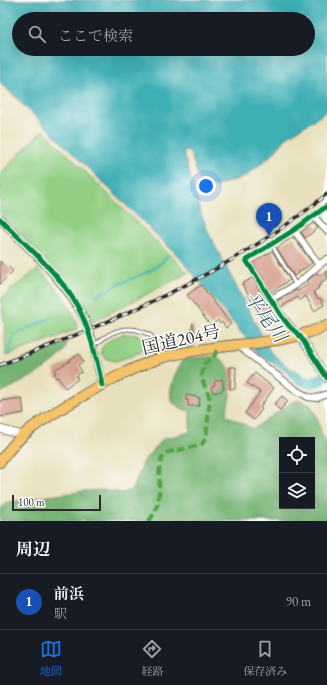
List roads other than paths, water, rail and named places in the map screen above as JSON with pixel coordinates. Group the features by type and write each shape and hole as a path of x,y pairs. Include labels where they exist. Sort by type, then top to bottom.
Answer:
{"highway":[{"name":"国道204号","path":"0,462 22,435 45,418 133,368 159,358 194,351 300,336 327,325"}],"street":[{"path":"325,376 300,336 282,317 246,260 272,245 327,206"},
{"path":"313,216 327,231"},
{"path":"0,219 52,272 78,307 92,339 102,385"},
{"path":"294,230 319,265"},
{"path":"271,300 296,284 327,259"},
{"path":"240,344 296,390 308,397 317,398 327,394"},
{"path":"0,429 22,435"}],"lane":[{"path":"272,245 296,284"},
{"path":"94,347 103,338 116,331 127,328 138,330 150,335 156,344 159,358"}],"water":[{"path":"0,0 327,0 327,110 319,117 288,136 273,154 246,176 217,186 201,187 190,151 183,152 201,213 209,234 271,353 302,378 304,382 258,353 179,257 0,82"}],"waterway":[{"path":"96,296 146,273 167,257"},
{"path":"9,355 13,338 16,334 50,318"},
{"name":"平尾川","path":"293,374 310,383 327,375"}],"railway":[{"path":"0,365 86,331 171,293 252,248 327,194"}],"place":[{"name":"前浜","path":"269,236"}]}
